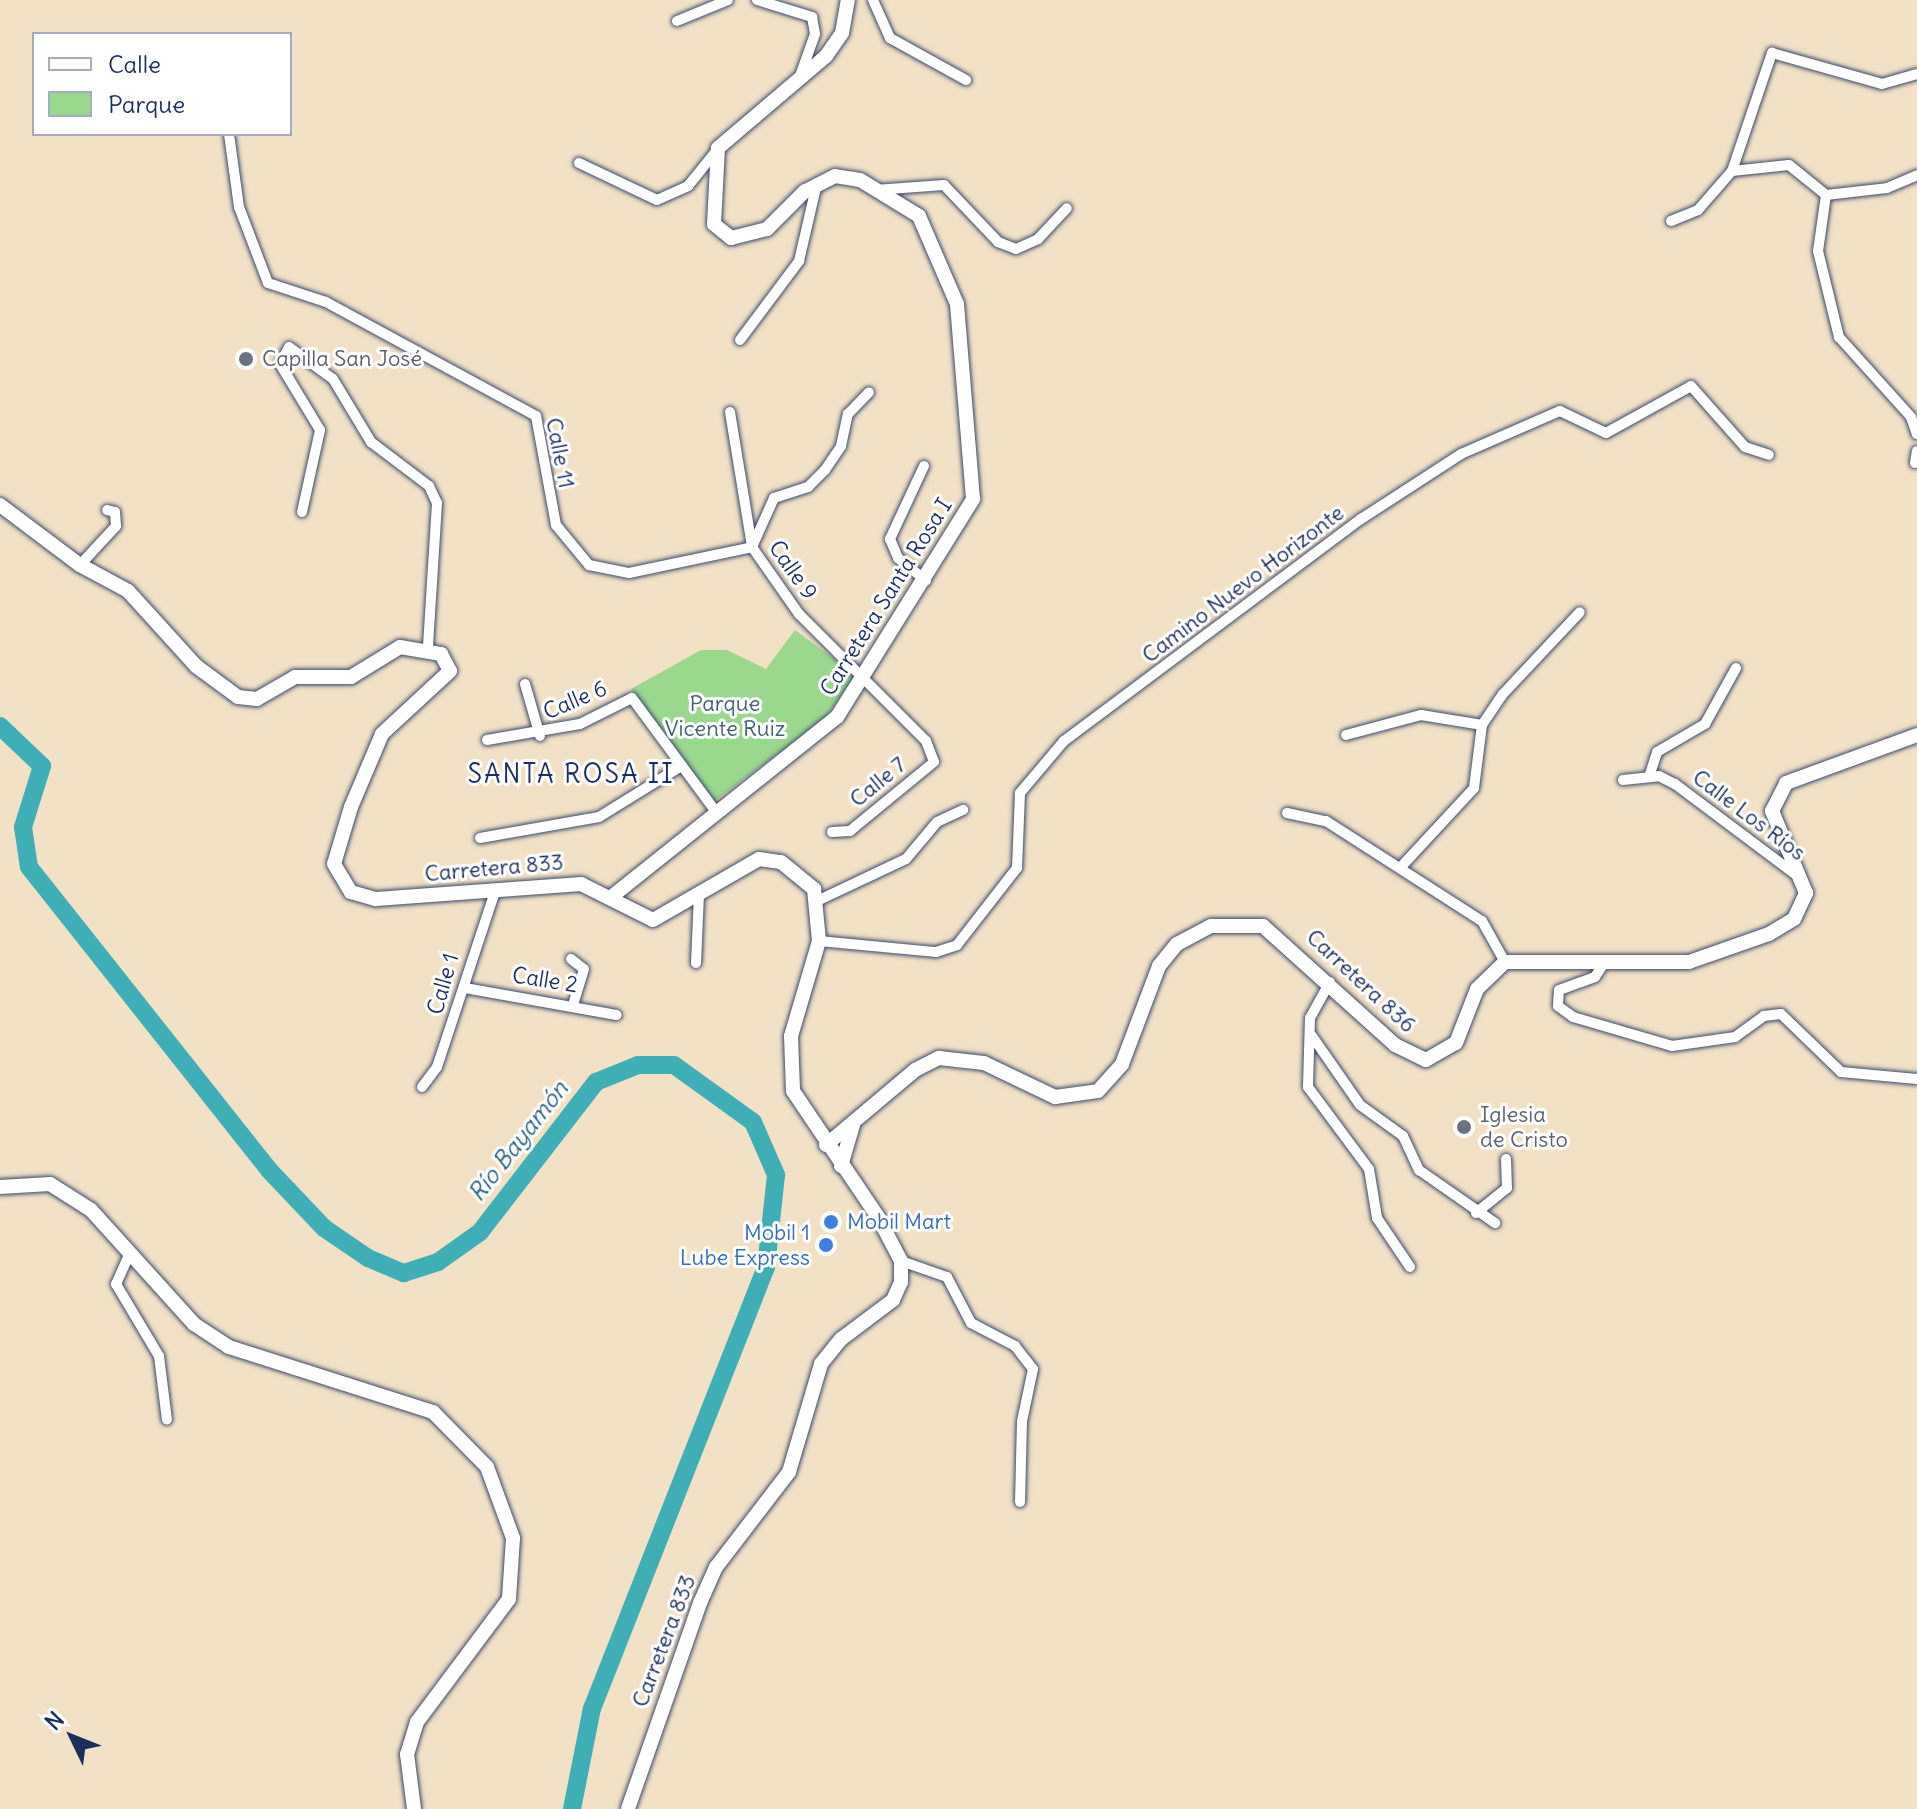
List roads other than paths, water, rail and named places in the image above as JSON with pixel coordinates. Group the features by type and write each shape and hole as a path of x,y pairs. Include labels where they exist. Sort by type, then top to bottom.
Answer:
{"street":[{"path":"677,21 728,0"},
{"path":"757,0 812,17 815,34 799,81"},
{"path":"579,163 657,200 688,186 718,148 799,81 842,33 848,0"},
{"path":"873,0 890,38 966,80"},
{"path":"1671,221 1698,210 1732,171 1772,53 1882,84 1917,74"},
{"name":"Calle 11","path":"229,136 239,207 268,283 326,302 536,416 556,525 575,555 629,573 752,547"},
{"path":"718,148 714,224 731,238 767,229 817,183"},
{"path":"1732,171 1789,165 1826,195 1887,188 1917,175"},
{"name":"Carretera Santa Rosa I","path":"610,898 826,727 866,675 969,512 975,486 957,304 919,216 851,177 817,183"},
{"path":"740,340 799,261 817,183"},
{"path":"874,190 944,185 998,242 1016,249 1038,239 1067,208"},
{"path":"1826,195 1818,251 1839,337 1911,417 1917,434"},
{"path":"0,505 80,565 128,591 196,666 238,697 257,699 295,677 351,677 400,647 428,646 437,503 429,486 371,442 333,379 289,347 280,364 320,430 302,512"},
{"name":"Camino Nuevo Horizonte","path":"819,941 936,952 957,945 1017,868 1020,793 1064,741 1361,519 1461,454 1560,411 1606,433 1691,386 1745,447 1769,455"},
{"path":"752,547 774,498 808,487 825,470 841,446 848,414 869,392"},
{"name":"Calle 9","path":"730,412 752,547 799,614 866,675"},
{"path":"1915,463 1917,451"},
{"path":"924,466 890,539 898,558 926,581"},
{"path":"80,565 116,526 115,512 107,510"},
{"path":"1400,868 1474,788 1482,725 1580,612"},
{"name":"Carretera 833","path":"428,646 450,671 382,734 335,851 336,877 351,892 376,899 581,884 653,920 759,859 781,862 814,889 817,901"},
{"path":"1649,777 1657,752 1705,724 1736,668"},
{"name":"Calle 7","path":"832,832 850,831 934,762 926,741 866,675"},
{"path":"525,684 540,736"},
{"name":"Calle 6","path":"487,740 540,736 632,698 716,812"},
{"path":"1346,735 1421,715 1482,725"},
{"path":"1287,813 1326,821 1482,921 1505,962 1607,958 1689,962 1769,934 1794,919 1805,881 1772,811 1786,783 1917,735"},
{"path":"480,838 599,817 680,767"},
{"name":"Calle Los Ríos","path":"1623,780 1649,777 1675,784 1805,881"},
{"path":"963,810 937,822 906,859 817,901 819,941 791,1036 793,1091 901,1261 947,1277 971,1323 1015,1346 1033,1369 1022,1421 1020,1502"},
{"name":"Calle 1","path":"422,1087 465,988 496,889"},
{"path":"696,963 699,894"},
{"name":"Carretera 836","path":"826,1145 939,1058 984,1063 1055,1097 1098,1091 1122,1064 1159,966 1177,944 1211,926 1263,926 1330,982 1395,1045 1426,1060 1456,1043 1477,989 1505,962"},
{"path":"1607,958 1595,977 1559,990 1558,1006 1672,1046 1735,1037 1764,1016 1781,1014 1841,1072 1917,1079"},
{"path":"571,959 584,969 573,1004"},
{"path":"1330,982 1310,1018 1311,1094 1369,1169 1377,1218 1410,1267"},
{"name":"Calle 2","path":"465,988 573,1004 617,1015"},
{"path":"1312,1036 1360,1105 1403,1136 1419,1170 1476,1213 1495,1223"},
{"path":"810,1121 852,1124 841,1166"},
{"path":"1476,1213 1507,1188 1506,1159"},
{"path":"0,1187 50,1184 91,1210 194,1324 229,1347 433,1412 473,1445 499,1488 513,1538 509,1599 417,1722 407,1754 414,1809"},
{"path":"129,1255 116,1284 159,1356 167,1420"},
{"name":"Carretera 833","path":"628,1809 716,1567 789,1472 821,1364 841,1339 893,1300 901,1261"}],"waterway":[{"name":"Río Bayamón","path":"0,726 42,766 23,827 29,867 269,1170 324,1228 368,1258 404,1273 438,1262 480,1232 596,1082 638,1065 674,1065 753,1122 776,1175 766,1267 592,1708 572,1809"}],"place":[{"name":"Capilla San José","path":"246,359"},
{"name":"Iglesia de Cristo","path":"1464,1127"},
{"name":"Mobil Mart","path":"831,1222"},
{"name":"Mobil 1 Lube Express","path":"826,1245"}],"district":[{"name":"SANTA ROSA II","path":"571,774"}],"park label":[{"name":"Parque Vicente Ruiz","path":"725,716"}]}
